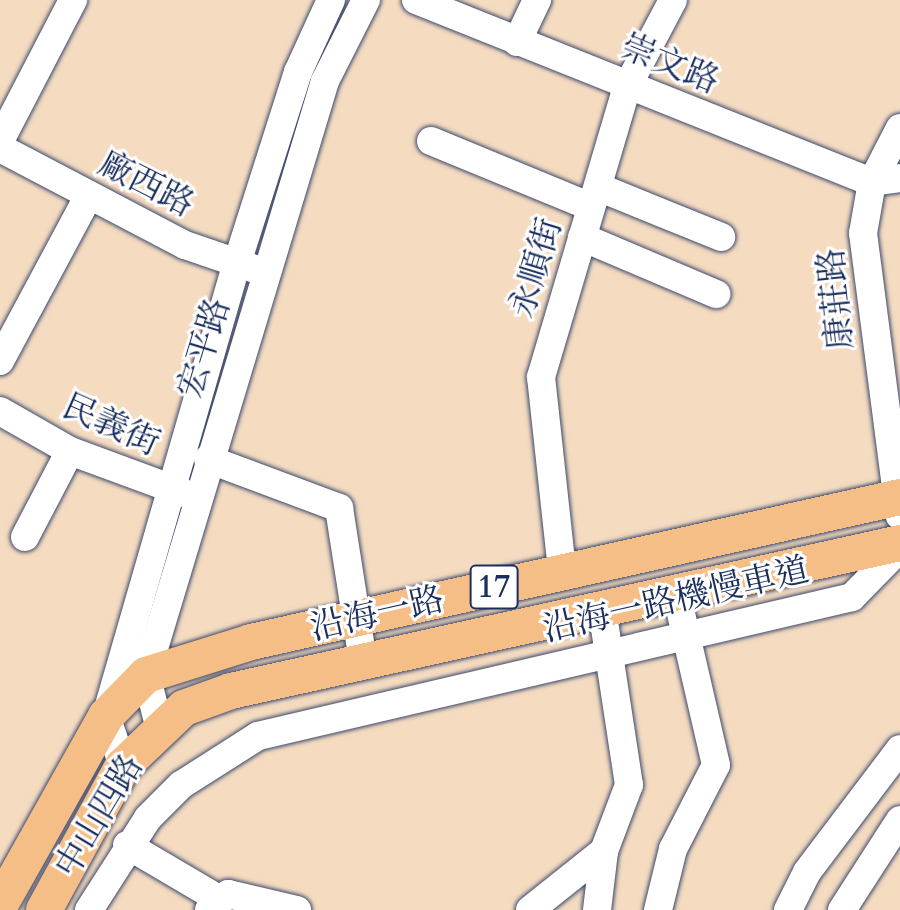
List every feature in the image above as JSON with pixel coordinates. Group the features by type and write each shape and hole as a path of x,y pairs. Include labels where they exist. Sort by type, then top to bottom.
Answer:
{"main road":[{"name":"沿海一路","path":"106,716 146,675 184,659 562,570 899,503"},
{"name":"沿海一路","path":"159,725 231,691 900,545"},
{"name":"中山四路","path":"0,905 106,716"},
{"name":"中山四路","path":"44,910 123,766 159,725"}],"street":[{"path":"0,141 73,0"},
{"name":"宏平路","path":"106,716 237,263 298,72 331,0"},
{"name":"宏平路","path":"146,675 264,272 325,81 366,0"},
{"name":"崇文路","path":"416,0 627,87 886,180"},
{"path":"517,42 537,0"},
{"name":"永順街","path":"562,570 541,377 627,87 673,0"},
{"name":"康莊路","path":"899,503 890,373 863,233 886,180 900,128"},
{"path":"431,141 721,237"},
{"name":"廠西路","path":"0,148 89,195 237,263 264,272"},
{"path":"0,361 89,195"},
{"path":"582,237 716,294"},
{"name":"民義街","path":"0,411 70,451 169,490 197,496"},
{"path":"25,537 70,451"},
{"path":"208,459 339,508 363,661"},
{"name":"沿海一路機慢車道","path":"89,910 127,845 181,785 258,736 303,722 852,597 900,545"},
{"path":"658,910 673,849 716,765 676,592"},
{"path":"597,910 604,851 629,785 602,608"},
{"path":"146,675 159,725"},
{"path":"106,716 123,766"},
{"path":"788,910 807,872 900,749"},
{"path":"842,910 900,820"},
{"path":"127,845 213,904 228,894 297,910"},
{"path":"530,910 604,851"}]}
